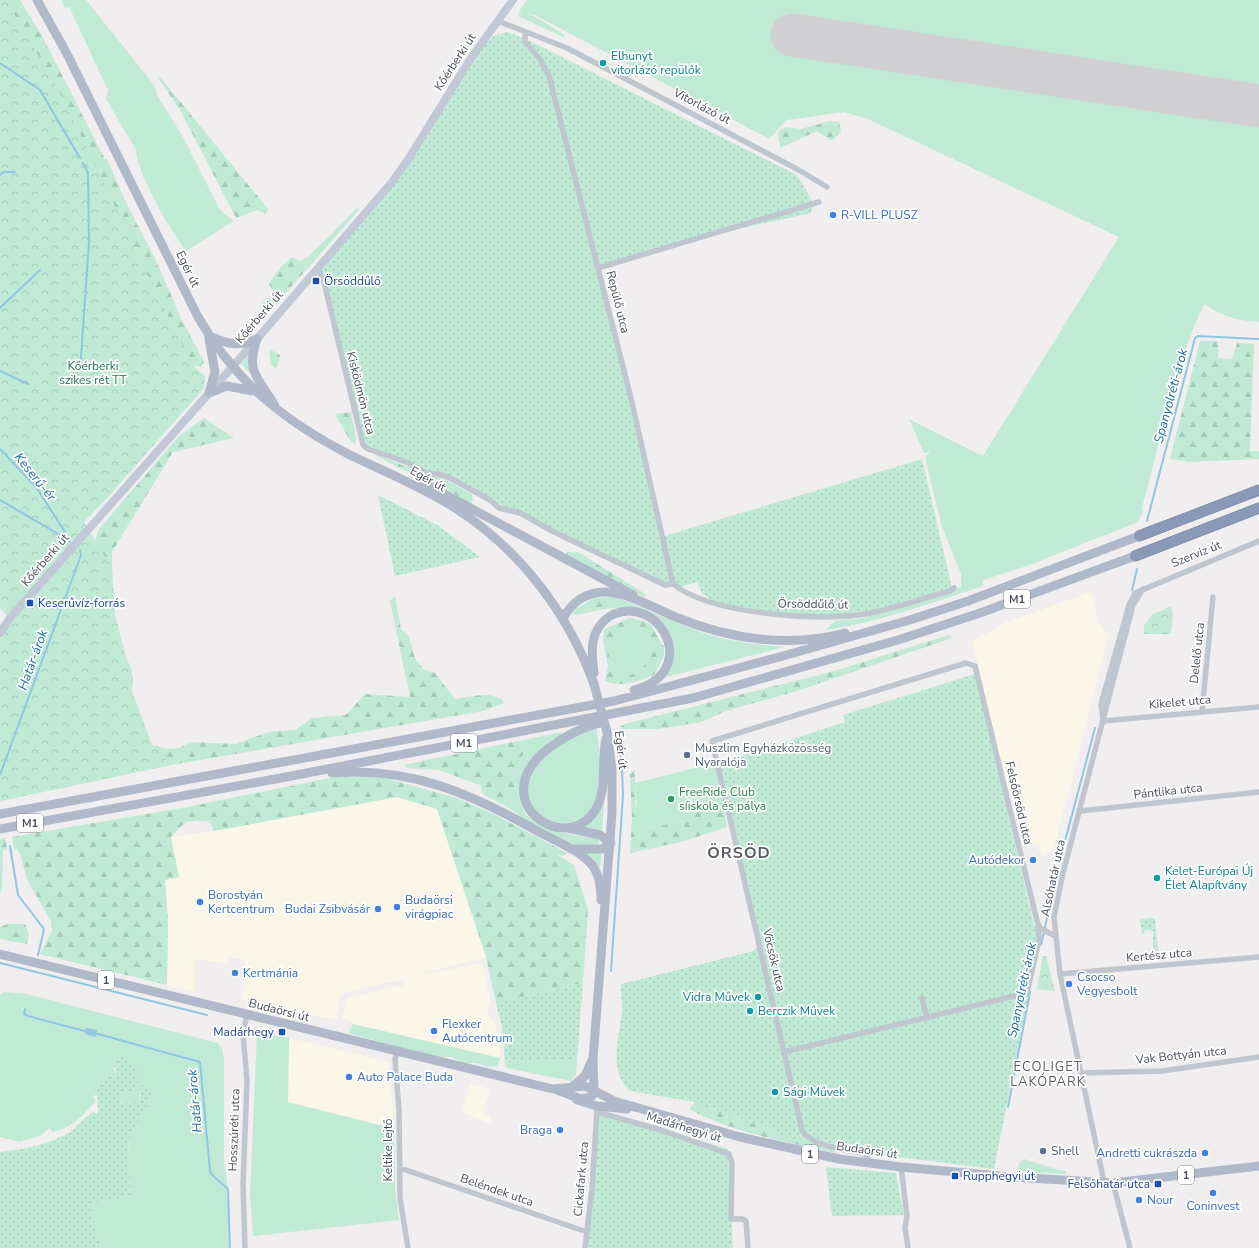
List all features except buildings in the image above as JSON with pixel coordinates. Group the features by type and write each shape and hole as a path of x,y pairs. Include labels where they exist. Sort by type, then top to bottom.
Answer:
{"highway":[{"name":"M1","path":"1139,536 1259,490"},
{"name":"M1","path":"1135,556 1259,508"}],"main road":[{"name":"Egér út","path":"37,0 66,52 209,336 232,367 254,391 302,428 330,444 407,481 463,514 506,548 534,578 563,619 581,650 594,684 607,732 612,770 611,843 591,1088"},
{"path":"209,336 239,345 257,339"},
{"path":"209,336 215,372 209,393"},
{"path":"257,339 252,356 254,374 278,411"},
{"path":"209,393 226,386 254,391"},
{"path":"407,481 431,487 662,611"},
{"name":"M1","path":"0,814 614,701 783,656 913,619 1139,536"},
{"name":"M1","path":"0,829 280,778 648,708 693,698 898,640 980,613 1135,556"},
{"path":"563,619 573,603 583,597 602,593 626,597 716,631 755,639 770,640 830,636 888,620 913,619"},
{"path":"594,684 594,637 603,622 618,613 632,611 647,616 658,624 665,634 669,646 670,653 667,665 654,682 624,694 614,701"},
{"path":"571,849 602,849 611,843 600,835 551,826 534,816 524,796 526,774 532,764 542,753 577,730 626,717 648,708"},
{"path":"565,828 578,825 589,818 598,804 602,786 607,732"},
{"path":"280,778 342,772 373,772 428,781 479,800 571,849 586,859 597,873 600,883 601,907 604,915"},
{"name":"Budaörsi út","path":"0,954 553,1089 572,1087 591,1088 611,1100 639,1109 740,1138 801,1152 901,1167 1011,1177 1105,1182"},
{"path":"572,1087 585,1076 593,1059"},
{"path":"593,1059 602,1088 610,1096 639,1109"},
{"path":"591,1088 587,1094 597,1109"},
{"path":"553,1089 581,1098 589,1098"},
{"name":"Budaörsi út","path":"553,1089 561,1095 597,1109 639,1109"},
{"name":"1","path":"1105,1182 1259,1166"}],"street":[{"name":"Kőérberki út","path":"0,633 10,618 257,339 392,182 407,161 472,58 513,0"},
{"name":"Vitorlázó út","path":"498,21 552,42 598,64 797,169 827,187"},
{"name":"Repülő utca","path":"525,32 525,42 540,59 549,76 631,398 673,584"},
{"path":"598,268 819,202"},
{"name":"Kisködmön utca","path":"318,269 324,282 363,445 368,449 383,455 406,462 426,473 448,477 490,500 500,508 520,513 554,532 665,585 673,584"},
{"name":"Szerviz út","path":"1143,589 1259,541"},
{"name":"Örsöddűlő út","path":"673,584 687,594 719,606 797,616 866,614 950,591 954,588"},
{"name":"Alsóhatár utca","path":"1105,1182 1060,974 1054,917 1063,873 1103,721 1102,704 1129,605 1135,592 1143,589"},
{"name":"Delelő utca","path":"1202,711 1213,597"},
{"name":"Vöcsök utca","path":"868,1163 868,1158 864,1154 818,1143 804,1134 712,741 966,663 975,666"},
{"name":"Felsőörsöd utca","path":"975,666 1039,926"},
{"name":"Kikelet utca","path":"1103,721 1259,706"},
{"name":"Pántlika utca","path":"1080,811 1259,792"},
{"path":"1039,926 1055,936"},
{"name":"Alsóhatár utca","path":"927,1018 1027,993 1039,939 1039,926"},
{"name":"Kertész utca","path":"1060,974 1259,957"},
{"path":"784,1052 927,1018 922,998"},
{"name":"Hosszúréti utca","path":"244,1248 243,1190 246,1081 243,1033 247,1014"},
{"name":"Keltike lejtő","path":"397,1052 395,1059 399,1110 400,1198 406,1248"},
{"name":"Vak Bottyán utca","path":"1082,1073 1162,1071 1259,1057"},
{"name":"Cickafark utca","path":"585,1248 595,1152 597,1109"},
{"name":"Madárhegyi út","path":"597,1109 726,1151 729,1154 732,1163 731,1219 742,1219 746,1221 748,1248"},
{"path":"901,1167 907,1216 905,1227 908,1248"},
{"name":"Beléndek utca","path":"400,1168 587,1232"},
{"path":"1105,1182 1130,1248"}],"shaded area":[{"path":"1091,592 1098,622 1109,635 1054,849 1042,857 1039,843 1026,846 1012,795 1005,780 972,641 1007,622"},
{"path":"397,797 437,809 486,957 415,976 482,963 491,1005 487,1010 489,1016 495,1022 500,1047 500,1058 353,1024 352,1021 342,1018 346,998 404,985 404,979 340,994 337,1020 242,1000 246,975 244,960 229,957 227,964 194,959 195,992 167,985 168,920 165,880 179,877 171,837 214,831"},
{"path":"289,1038 389,1062 394,1123 388,1127 288,1102"},
{"path":"470,1083 490,1089 482,1114 491,1117 490,1123 462,1113"}],"green space":[{"path":"0,0 20,0 42,36 105,159 107,159 128,207 154,256 181,318 204,362 200,367 193,365 200,373 201,385"},
{"name":"Kőérberki szikes rét TT","path":"0,0 6,0 61,95 192,365 205,376 204,388 108,497 84,522 112,569 115,615 126,658 131,668 133,679 132,692 152,745 165,749 166,766 0,801 0,633 10,618 0,608"},
{"path":"61,0 86,0 154,85 158,97 183,137 220,210 234,221 186,251 164,217 148,187 142,173 136,150 106,99 108,90 69,7 65,8"},
{"path":"527,0 1259,0 1259,322 1230,317 1204,304 1184,353 1176,379 1142,508 1143,511 1138,522 1027,566 983,580 983,586 885,617 845,627 825,630 835,621 865,618 961,587 961,574 941,524 926,461 926,456 930,452 924,453 909,419 983,456 1119,237 868,119 844,112 787,120 769,139 535,15 525,14 519,11"},
{"path":"519,12 536,17 565,35 563,37 518,16"},
{"path":"507,32 526,39 797,175 814,204 811,213 711,235 599,268 664,536 922,459 952,588 864,614 816,616 780,613 715,603 702,593 697,582 680,587 669,585 511,512 448,477 432,473 363,445 324,282 318,269 392,182 471,58 493,36"},
{"path":"160,77 269,210 265,214 257,210 236,218 180,110 158,78"},
{"path":"829,121 839,122 841,132 832,141 817,131 780,148 778,132 785,127 801,129"},
{"path":"357,208 359,210 282,297 275,294 269,284 277,271 292,257 300,261 308,257"},
{"path":"266,298 278,301 256,326 239,336 238,334 251,327 251,321 261,310 260,307"},
{"path":"1200,341 1218,341 1218,358 1232,359 1237,343 1254,344 1250,451 1259,451 1259,459 1189,462 1170,459"},
{"path":"269,349 280,355 276,369 271,365"},
{"path":"249,355 251,373 241,364"},
{"path":"351,412 356,438 355,444 351,442 335,414"},
{"path":"204,418 234,438 173,452 112,552 115,615 126,658 131,668 133,679 132,692 152,745 172,749 181,747 189,742 236,744 268,732 295,730 312,718 346,715 365,694 410,697 390,601 395,595 401,629 409,637 415,658 423,669 435,673 455,699 489,695 502,699 504,703 483,711 166,766 5,800 99,529 179,436"},
{"path":"376,454 423,474 442,478 472,494 473,501 470,504 438,484 409,473 375,455"},
{"path":"378,495 439,526 480,557 395,576"},
{"path":"567,552 578,552 647,595 643,597 566,555"},
{"path":"613,597 623,600 687,627 711,635 747,643 785,647 662,678 671,661 674,647 672,637 667,629 652,616 632,609 610,608 573,615 574,610 594,598","holes":["618,602 616,606 581,611"]},
{"path":"615,600 618,602 617,606 577,611 577,609 596,602"},
{"path":"1171,606 1173,615 1171,634 1144,634 1144,625 1153,614"},
{"path":"629,618 644,621 651,625 664,647 664,657 654,675 624,684 605,681 608,666 603,640 605,629","holes":["630,629 642,632 649,638 651,647 645,665 637,672 629,675 615,670 609,654 611,642 619,633"]},
{"path":"630,629 642,632 649,638 651,647 645,665 637,672 629,675 615,670 610,660 609,648 614,638 621,632"},
{"path":"949,635 952,638 794,692 729,710 701,722 658,729 621,729 621,726 625,724 834,671"},
{"path":"975,674 1034,925 1041,933 994,1169 866,1153 836,1145 821,1146 808,1141 800,1135 794,1140 778,1136 776,1128 762,1125 695,1102 630,1091 623,1083 617,1064 617,1043 622,1012 621,984 753,951 761,943 720,763 845,722 843,715"},
{"path":"596,728 599,748 600,773 597,797 593,808 587,816 576,821 558,823 549,821 542,817 531,804 528,795 530,774 554,749 574,736"},
{"path":"563,732 527,764 521,779 521,804 526,814 535,822 560,832 599,839 599,844 574,844 562,840 538,828 506,806 518,795 513,779 524,752 524,748 517,742 513,742"},
{"path":"517,742 524,748 524,752 513,779 518,795 506,806 483,794 480,785 439,770 407,768 403,765"},
{"name":"FreeRide Club síiskola és pálya","path":"714,763 722,795 680,806 683,821 636,830 637,812 635,783"},
{"path":"635,769 635,803 638,813 637,830 683,821 680,806 722,795 727,827 685,841 630,853 632,818 630,775"},
{"path":"345,775 385,778 457,798 495,815 567,853 562,856 556,854 574,865 588,909 583,983 496,1003 486,957 437,809 397,797 214,831 210,822 191,821 180,827 171,837 179,877 165,880 168,920 167,985 40,954 52,931 51,922 27,879 20,853 14,848 12,837 182,808"},
{"path":"603,802 602,832 580,828 588,824 594,818"},
{"path":"5,838 7,849 3,851 2,890 0,893 0,839"},
{"path":"583,851 602,851 600,868"},
{"path":"1155,918 1159,959 1153,960 1153,931 1145,929 1144,933 1142,934 1140,919"},
{"path":"7,924 25,924 29,934 27,944 0,939 0,927"},
{"path":"1043,956 1046,956 1055,991 1037,989"},
{"path":"583,983 577,1060 505,1062 502,1027 496,1003"},
{"path":"5,992 27,994 217,1043 222,1048 224,1060 224,1162 228,1189 230,1248 101,1248 88,1204 131,1196 128,1142 153,1094 140,1093 139,1102 136,1103 132,1101 122,1103 119,1097 119,1092 124,1090 130,1092 138,1084 140,1075 113,1067 116,1075 98,1085 99,1094 93,1096 96,1101 77,1121 60,1130 52,1132 50,1128 40,1136 19,1142 0,1137 0,995"},
{"path":"353,1024 500,1058 497,1066 487,1067 477,1063 464,1063 451,1057 436,1057 348,1033"},
{"path":"257,1033 289,1038 288,1102 388,1127 394,1123 395,1189 399,1220 253,1236 250,1195"},
{"path":"122,1057 129,1059 138,1067 135,1072 141,1076 136,1088 131,1092 119,1092 119,1097 122,1103 132,1101 136,1103 139,1102 143,1083 145,1083 153,1094 128,1142 131,1196 89,1204 101,1248 0,1248 0,1152 27,1148 54,1140 70,1132 94,1112 98,1115 97,1085 111,1075 116,1074 114,1062"},
{"path":"577,1060 576,1075 571,1081 507,1068 505,1062"},
{"path":"695,1102 762,1125 776,1128 778,1136 794,1140 800,1135 808,1141 835,1150 836,1153 742,1131 689,1109"},
{"path":"599,1112 623,1117 728,1149 733,1248 587,1248"},
{"path":"1024,1159 1058,1170 1066,1171 1066,1174 1019,1172 1018,1165"},
{"path":"826,1167 896,1173 904,1215 832,1216"}],"water":[{"path":"86,1028 97,1030 96,1037 85,1034"}],"waterway":[{"path":"0,63 40,90 80,158"},
{"path":"80,371 89,242 88,173 83,163"},
{"path":"0,175 4,172 15,172"},
{"path":"0,308 40,270"},
{"name":"Spanyolréti-árok","path":"1147,521 1195,338 1198,336 1259,339"},
{"path":"0,371 28,384"},
{"name":"Keserű-ér","path":"0,449 36,487 65,532 65,538 0,500"},
{"name":"Határ-árok","path":"0,775 81,555 80,550"},
{"name":"Spanyolréti-árok","path":"1132,590 1137,569"},
{"name":"Spanyolréti-árok","path":"1060,860 1095,728"},
{"path":"611,971 623,795 622,767 618,732"},
{"name":"Határ-árok","path":"10,846 18,895 44,929 38,955"},
{"name":"Spanyolréti-árok","path":"1041,945 1056,878"},
{"path":"0,963 207,1015"},
{"name":"Spanyolréti-árok","path":"1008,1107 1030,992"},
{"name":"Határ-árok","path":"25,1009 24,1014 28,1016 88,1032"},
{"name":"Határ-árok","path":"94,1033 200,1062 210,1171 212,1175 228,1189 230,1248"}],"runway":[{"path":"792,35 1259,106"}],"place":[{"name":"Elhunyt vitorlázó repülők","path":"603,63"},
{"name":"R-VILL PLUSZ","path":"833,215"},
{"name":"Örsöddűlő","path":"316,281"},
{"name":"Keserűvíz-forrás","path":"30,603"},
{"name":"Muszlim Egyházközösség Nyaralója","path":"687,755"},
{"name":"FreeRide Club síiskola és pálya","path":"671,799"},
{"name":"Autódekor","path":"1033,860"},
{"name":"Kelet-Európai Új Élet Alapítvány","path":"1157,878"},
{"name":"Borostyán Kertcentrum","path":"200,902"},
{"name":"Budaörsi virágpiac","path":"397,907"},
{"name":"Budai Zsibvásár","path":"378,909"},
{"name":"Kertmánia","path":"235,973"},
{"name":"Csocso Vegyesbolt","path":"1069,984"},
{"name":"Vidra Művek","path":"758,997"},
{"name":"Berczik Művek","path":"750,1011"},
{"name":"Flexker Autócentrum","path":"434,1031"},
{"name":"Madárhegy","path":"282,1032"},
{"name":"Auto Palace Buda","path":"349,1077"},
{"name":"Sági Művek","path":"775,1092"},
{"name":"Braga","path":"560,1130"},
{"name":"Shell","path":"1043,1151"},
{"name":"Andretti cukrászda","path":"1205,1153"},
{"name":"Rupphegyi út","path":"955,1176"},
{"name":"Felsőhatár utca","path":"1158,1184"},
{"name":"Coninvest","path":"1213,1193"},
{"name":"Nour","path":"1139,1200"}],"district":[{"name":"ÖRSÖD","path":"739,853"},
{"name":"ECOLIGET LAKÓPARK","path":"1048,1074"}]}
